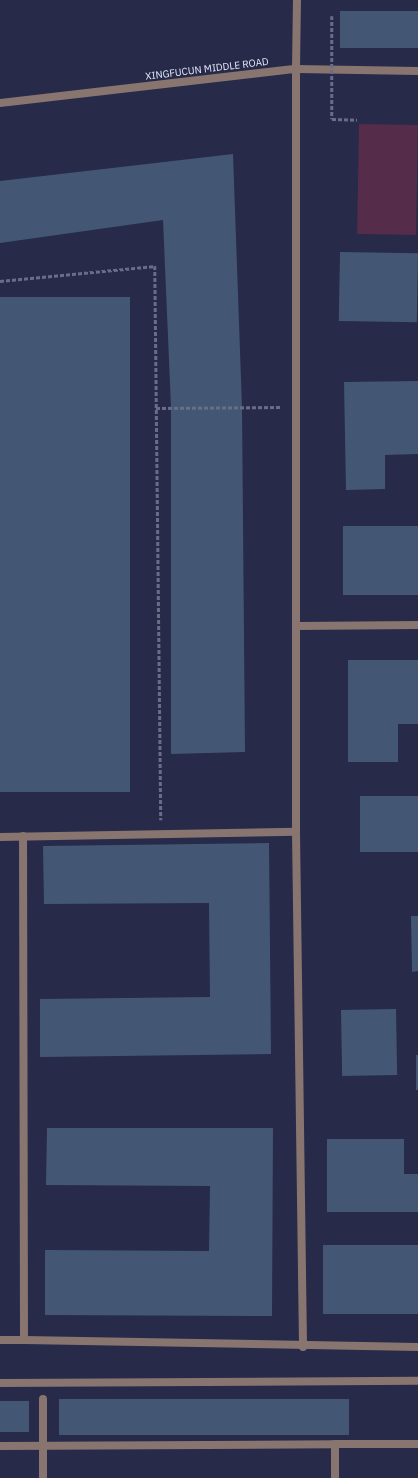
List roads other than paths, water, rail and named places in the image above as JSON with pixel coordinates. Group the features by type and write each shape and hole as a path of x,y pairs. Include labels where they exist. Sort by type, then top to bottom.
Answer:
{"street":[{"path":"297,0 296,832 303,1347"},
{"name":"XINGFUCUN MIDDLE ROAD","path":"0,103 296,69 418,71"},
{"path":"296,626 418,625"},
{"path":"0,836 296,832"},
{"path":"23,836 24,1340"},
{"path":"0,1340 303,1347 418,1347"},
{"path":"0,1382 418,1381"},
{"path":"43,1399 43,1478"},
{"path":"335,1444 336,1478"},
{"path":"0,1446 418,1444"}]}
